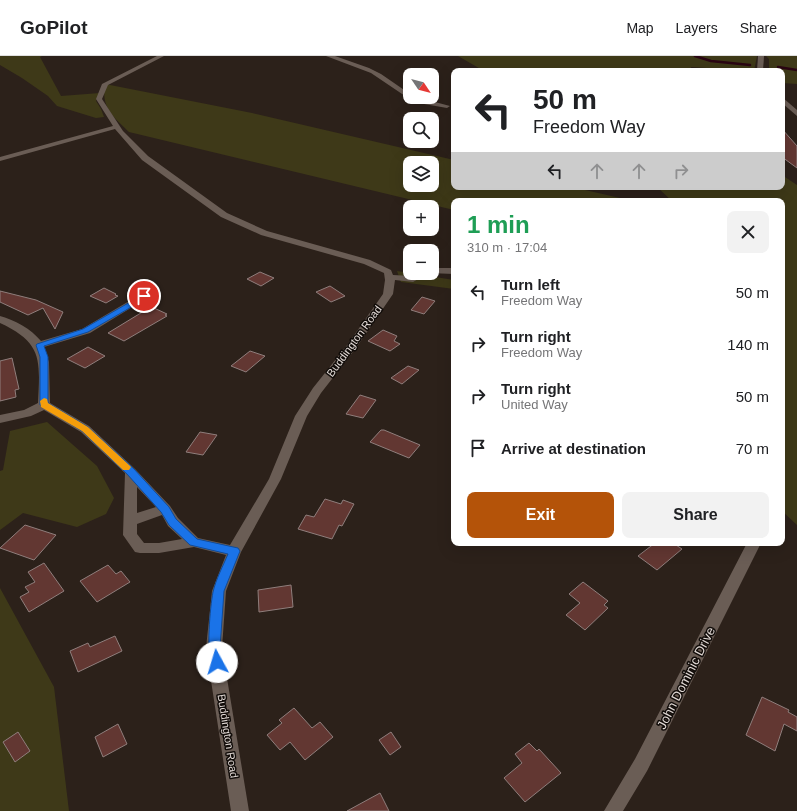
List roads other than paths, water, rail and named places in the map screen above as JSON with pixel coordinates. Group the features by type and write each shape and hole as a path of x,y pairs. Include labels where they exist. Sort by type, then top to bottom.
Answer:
{"street":[{"path":"162,56 105,84 99,99 116,127 145,158 224,215 264,233 367,262 388,272 389,277 403,278"},
{"path":"329,56 362,67 380,76 403,94"},
{"path":"760,68 761,56"},
{"path":"785,102 797,114"},
{"path":"436,104 448,106"},
{"path":"0,159 116,127"},
{"path":"439,271 451,271"},
{"name":"Buddington Road","path":"240,811 214,648 219,591 234,551 275,479 301,416 317,391 352,346 388,294 389,277"},
{"path":"40,345 86,331 144,296"},
{"path":"0,319 28,334 40,345 44,357 44,405"},
{"path":"44,405 85,429 131,472 165,509 173,522 194,542"},
{"path":"0,419 26,413 44,405"},
{"path":"131,472 130,535 140,548 158,548 194,542 234,551"},
{"path":"130,521 165,509"},
{"name":"John Dominic Drive","path":"613,811 641,765 752,546"}],"waterway":[{"path":"695,56 711,61 750,65"},
{"path":"778,67 784,68"},
{"path":"785,68 797,70"}]}
